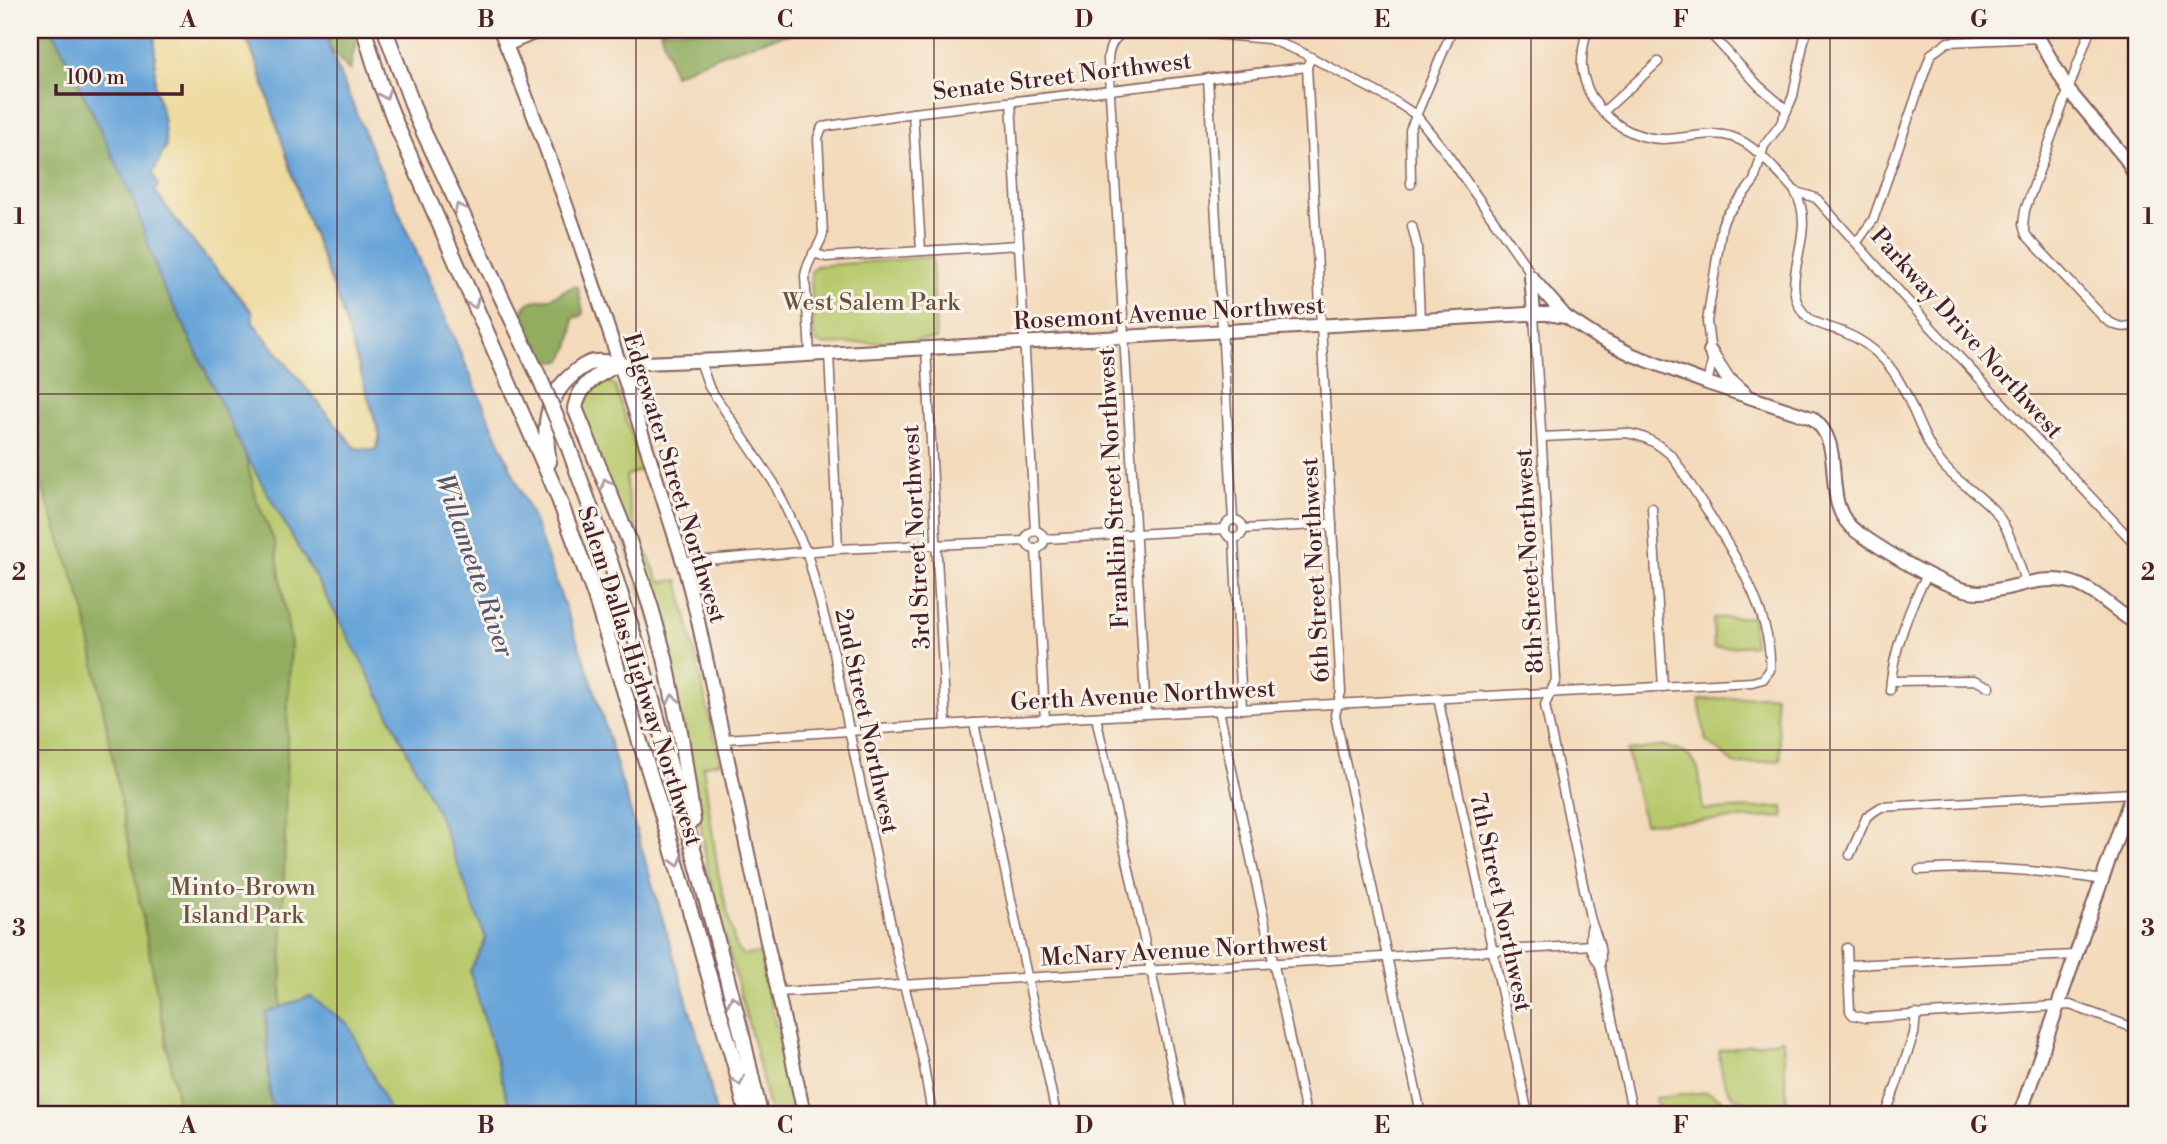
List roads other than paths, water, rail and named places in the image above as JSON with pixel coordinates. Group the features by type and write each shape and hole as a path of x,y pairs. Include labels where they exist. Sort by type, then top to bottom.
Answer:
{"highway":[{"name":"Salem Dallas Highway Northwest","path":"364,30 396,124 557,494 594,593 716,999 747,1114"},
{"name":"Salem Dallas Highway Northwest","path":"385,30 418,120 541,380 567,443 626,610 697,864 760,1114"},
{"path":"557,494 546,436 548,410 569,376 594,362 618,363"},
{"path":"618,363 585,384 578,395 575,408 628,538 652,607 681,737 697,864"}],"street":[{"name":"Edgewater Street Northwest","path":"500,30 534,117 683,562 724,739 804,1114"},
{"path":"506,46 541,30"},
{"name":"Franklin Street Northwest","path":"1128,30 1115,38 1108,52 1109,91 1146,714"},
{"path":"1163,30 1254,36 1285,45 1373,88 1416,115 1445,151 1526,266 1531,277 1534,314"},
{"path":"1587,30 1583,68 1587,87 1603,112 1657,62"},
{"path":"1707,30 1759,86 1787,110"},
{"path":"1707,383 1712,370 1707,322 1722,225 1754,181 1764,146 1780,125 1787,110 1793,96 1806,30"},
{"path":"2091,30 2025,210 2022,225 2026,235 2105,319 2115,326 2129,327 2137,324"},
{"path":"1411,184 1410,130 1451,33"},
{"path":"1857,242 1873,220 1931,54 1948,42 2036,34 2069,91 2126,159 2137,180"},
{"name":"6th Street Northwest","path":"1311,57 1307,67 1341,692 1335,715 1421,1114"},
{"name":"Senate Street Northwest","path":"813,253 821,243 823,234 817,138 822,127 914,113 1307,67"},
{"path":"1044,539 1225,529 1233,520 1208,78"},
{"path":"1011,102 1035,531"},
{"name":"Parkway Drive Northwest","path":"1603,112 1631,133 1647,138 1719,134 1735,138 1761,157 1796,192 1817,199 1928,323 2137,546"},
{"path":"914,113 920,251"},
{"path":"1796,192 1802,206 1804,222 1795,282 1795,296 1799,307 1814,322 1841,331 1870,347 1894,372 1936,457 1958,481 1987,503 2007,530 2026,583"},
{"path":"1412,226 1417,246 1420,320"},
{"path":"810,354 805,276 806,265 813,253 826,257 1019,245"},
{"path":"1531,277 1566,317"},
{"name":"Rosemont Avenue Northwest","path":"618,363 700,361 1534,314 1566,317 1609,344 1707,383 1803,414 1819,424 1830,444 1835,496 1846,522 1869,540 1953,588 1970,592 2054,580 2078,585 2137,624"},
{"name":"8th Street Northwest","path":"1534,314 1556,680 1545,705 1592,925 1597,932 1602,957 1600,965"},
{"name":"3rd Street Northwest","path":"926,348 946,725"},
{"path":"1710,351 1727,378 1752,398"},
{"path":"829,353 838,549"},
{"name":"2nd Street Northwest","path":"700,361 709,387 774,483 807,553 832,645 923,1061 932,1114"},
{"name":"Gerth Avenue Northwest","path":"724,739 974,723 1752,682 1763,679 1770,670 1769,640 1744,574 1673,457 1662,447 1639,435 1626,433 1542,437"},
{"path":"1652,508 1663,687"},
{"path":"1233,520 1243,528"},
{"path":"1243,528 1332,524"},
{"path":"1234,539 1240,537 1243,528"},
{"path":"1225,529 1226,534 1234,539"},
{"path":"1035,531 1042,534 1044,539 1041,547 1037,549"},
{"path":"1035,531 1027,536 1026,541 1028,546 1037,549"},
{"path":"1234,539 1242,709"},
{"path":"683,562 838,549 1026,541"},
{"path":"1037,549 1045,720"},
{"path":"1928,574 1919,587 1892,666 1890,686 1974,680 1990,687"},
{"name":"7th Street Northwest","path":"1438,698 1528,1114"},
{"path":"1219,710 1306,1114"},
{"path":"1096,717 1182,1114"},
{"path":"974,723 1056,1114"},
{"path":"1850,855 1865,820 1876,809 1886,806 2135,786 2020,1114"},
{"path":"1919,870 1952,867 2020,869 2102,880"},
{"name":"8th Street Northwest","path":"1592,925 1590,934 1594,957 1600,965 1633,1114"},
{"name":"McNary Avenue Northwest","path":"779,992 1592,945"},
{"path":"1847,948 1850,1011 1853,1015 1866,1018 2070,1005 2137,1029"},
{"path":"1848,965 2076,955"},
{"path":"1886,1114 1913,1034 1916,1014"},
{"path":"2131,1114 2137,1095"}],"water":[{"name":"Willamette River","path":"53,30 155,30 155,87 163,117 166,146 153,173 158,185 155,192 252,312 253,323 355,448 376,450 380,436 339,302 303,207 259,69 243,30 326,30 330,50 370,146 534,521 591,679 705,1061 716,1114 512,1114 470,971 486,939 438,814 328,599 245,454 162,285 131,194"},
{"path":"310,996 349,1025 391,1114 278,1114 270,1099 266,1013"}],"park label":[{"name":"West Salem Park","path":"871,302"},
{"name":"Minto-Brown Island Park","path":"243,901"}]}
